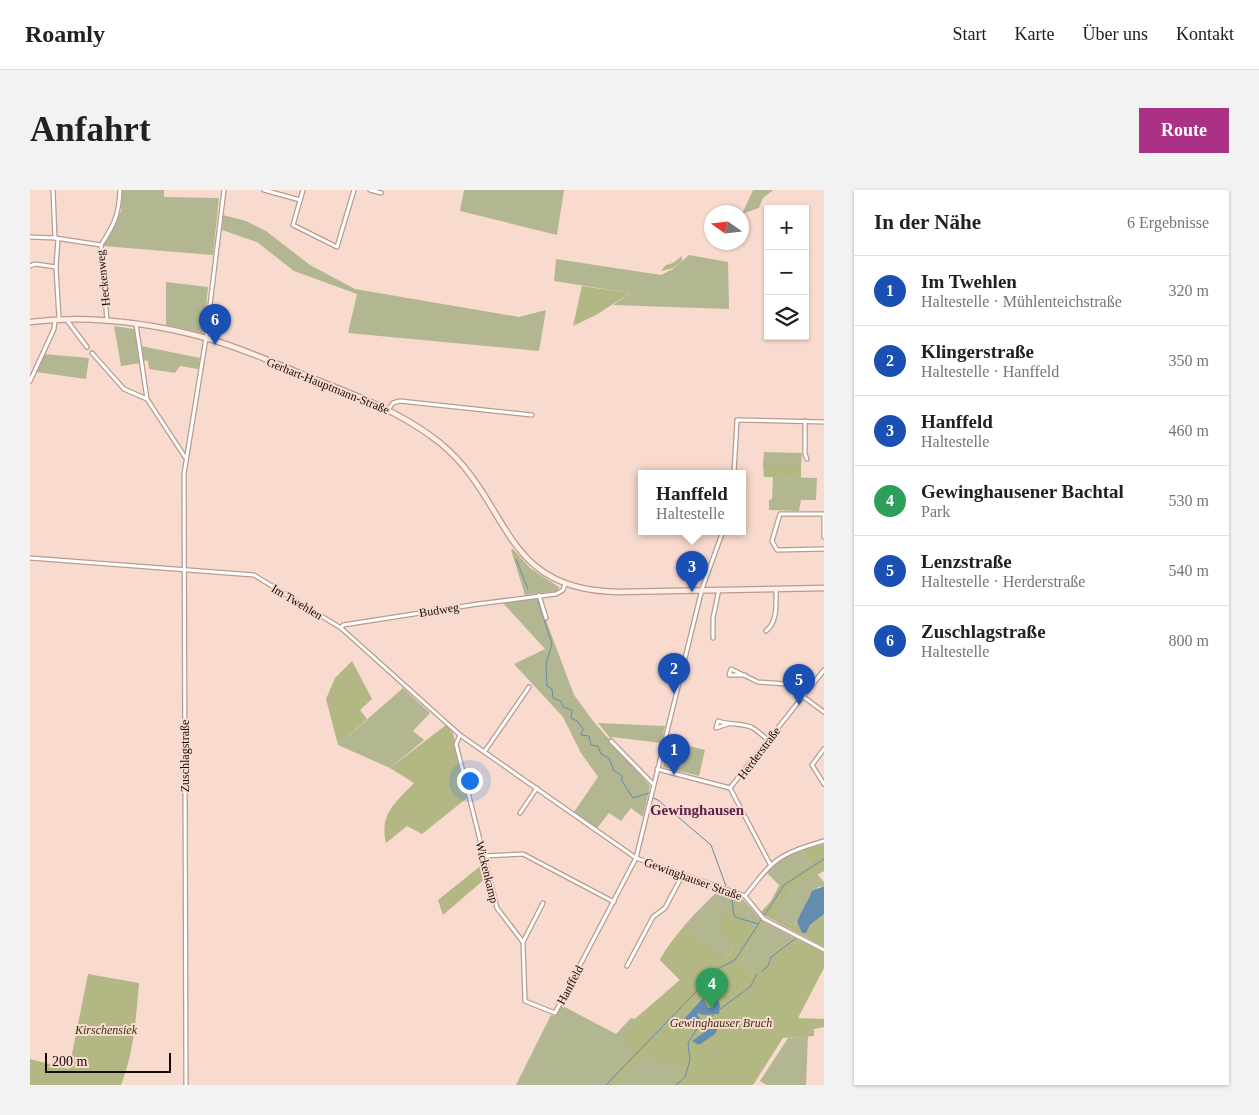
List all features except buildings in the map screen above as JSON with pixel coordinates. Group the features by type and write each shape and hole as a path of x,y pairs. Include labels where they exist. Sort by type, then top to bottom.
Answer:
{"street":[{"path":"30,381 57,319 57,238 53,190"},
{"path":"101,245 117,217 120,190"},
{"name":"Zuschlagstraße","path":"186,1085 185,457 206,338 224,190"},
{"path":"264,190 300,200"},
{"path":"303,190 293,225 337,246 354,190"},
{"path":"370,190 382,193"},
{"name":"Heckenweg","path":"30,237 57,238 101,245 107,321"},
{"path":"30,266 35,264 56,267"},
{"name":"Gerhart-Hauptmann-Straße","path":"30,322 57,319 107,321 136,324 206,338 388,410 440,442 459,461 520,551 546,575 565,584 595,591 824,588"},
{"path":"66,319 87,347"},
{"path":"136,324 148,399 185,457"},
{"path":"92,353 124,389 148,399"},
{"path":"388,410 393,403 400,401 532,415"},
{"path":"734,470 737,420 824,422"},
{"path":"805,421 805,454 807,459"},
{"path":"824,537 824,514 780,514 772,541 777,550 824,549"},
{"name":"Hanffeld","path":"523,942 525,1001 555,1013 636,858 702,589 722,535"},
{"name":"Im Twehlen","path":"30,558 254,575 341,628 460,735 636,858"},
{"name":"Budweg","path":"341,628 343,625 556,594 562,590 565,584"},
{"path":"766,631 771,627 776,610 776,588"},
{"path":"713,638 713,618 719,589"},
{"path":"539,595 546,618"},
{"name":"Herderstraße","path":"730,788 824,670"},
{"path":"744,675 758,682 786,684 824,712"},
{"path":"485,751 529,687"},
{"path":"728,724 752,728 768,740"},
{"name":"Wickenkamp","path":"460,735 456,744 497,908 523,942"},
{"path":"611,741 653,784"},
{"path":"824,749 812,765 824,784"},
{"path":"657,769 730,788 770,864"},
{"path":"520,813 537,788"},
{"path":"745,896 770,864 792,851 824,841"},
{"path":"483,856 523,854 614,902"},
{"name":"Gewinghauser Straße","path":"636,858 745,896 762,918 824,950"},
{"path":"627,966 653,917 665,908 683,874"},
{"path":"523,942 543,903"}],"green space":[{"path":"122,190 164,190 164,197 219,198 213,255 103,246 121,211"},
{"path":"464,190 564,190 557,235 460,211"},
{"path":"753,190 773,190 763,198 759,208 749,212 749,205 746,205"},
{"path":"223,215 246,221 266,231 310,265 355,289 519,317 546,310 539,351 348,333 357,294 294,271 257,242 222,230"},
{"path":"689,255 728,262 729,309 613,305 630,293 554,281 556,259 661,275 673,269"},
{"path":"682,256 682,261 673,268 661,271 666,265 673,263"},
{"path":"166,282 208,287 204,331 202,333 166,325"},
{"path":"582,286 630,293 596,315 573,326"},
{"path":"114,326 134,329 141,363 121,366"},
{"path":"141,346 200,358 198,369 180,366 175,373 149,369 148,361 143,360"},
{"path":"44,354 89,358 86,379 36,372"},
{"path":"764,452 802,453 801,465 763,465"},
{"path":"763,465 801,465 801,478 764,477"},
{"path":"773,477 817,478 816,500 801,500 799,511 769,510 769,500 772,499"},
{"path":"513,549 530,568 559,587 558,591 525,595 511,550"},
{"path":"538,599 574,695 594,722 650,786 643,817 631,808 621,821 609,813 597,828 574,812 598,777 581,753 563,717 514,664 545,649 503,603"},
{"path":"352,661 372,699 360,710 367,719 338,745 326,699 335,678"},
{"path":"403,688 430,713 413,731 424,740 390,768 338,745"},
{"path":"598,723 665,726 661,743 612,737 611,739"},
{"path":"446,725 453,733 467,798 422,834 407,826 386,843 384,833 387,816 395,803 414,783 390,768"},
{"path":"666,740 705,750 699,776 663,767"},
{"path":"824,844 824,871 791,890 775,917 794,926 797,922 802,933 806,932 810,925 824,914 824,947 760,913 771,901 780,884 810,863 802,850"},
{"path":"802,850 810,863 779,885 766,872 782,858"},
{"path":"483,864 486,878 443,915 438,900"},
{"path":"817,874 824,882 824,886 818,887 794,926 774,917 791,890"},
{"path":"719,890 742,898 762,921 755,930 744,922 735,946 725,960 753,1085 516,1085 551,1015 555,1016 561,1005 616,1034 631,1018 635,1019 680,980 660,960 679,932"},
{"name":"Gewinghauser Bruch","path":"729,906 755,930 762,921 766,923 749,944 742,961 754,972 764,960 794,938 824,953 824,968 798,1018 824,1019 824,1027 814,1029 814,1036 783,1038 753,1085 672,1085 682,1076 682,1070 645,1057 616,1085 604,1085 635,1053 622,1040 635,1019 680,980 660,960 683,928 726,959 735,946 714,925"},
{"path":"766,923 794,938 764,960 755,973 742,961 749,944"},
{"name":"Kirschensiek","path":"88,974 139,983 132,1047 121,1085 30,1085 30,1059 69,1069"},
{"path":"808,1036 806,1085 767,1085 760,1081 788,1038"}],"water":[{"path":"824,886 824,914 810,925 806,933 802,933 797,922 812,891"},
{"path":"711,995 716,995 720,1005 719,1014 703,1015 699,1013 697,1015 701,1019 692,1026 684,1019 703,998 708,1008 713,1008"},
{"path":"710,1028 718,1028 715,1034 699,1045 692,1041"}],"waterway":[{"path":"516,559 528,589"},
{"path":"538,601 552,644 546,664 547,686 552,689 553,698 561,701 563,707 572,710 571,718 577,721 583,729 581,735 589,736 591,745 598,746 601,754 609,758 614,771 622,776 622,781 633,798 649,793"},
{"path":"653,798 658,800 711,845 726,886"},
{"path":"764,916 784,885 824,859"},
{"path":"729,893 735,917 758,924"},
{"path":"606,1085 719,968 735,960 761,920"},
{"path":"762,971 768,966 771,957 796,938"},
{"path":"720,1009 750,987 757,974"},
{"path":"676,1085 685,1077 690,1060 688,1043 696,1030 713,1015"}],"place":[{"name":"Zuschlagstraße","path":"215,345"},
{"name":"Hanffeld","path":"692,592"},
{"name":"Klingerstraße","path":"674,694"},
{"name":"Lenzstraße","path":"799,705"},
{"name":"Im Twehlen","path":"674,775"},
{"name":"Gewinghausener Bachtal","path":"712,1009"}],"district":[{"name":"Gewinghausen","path":"697,810"}]}
